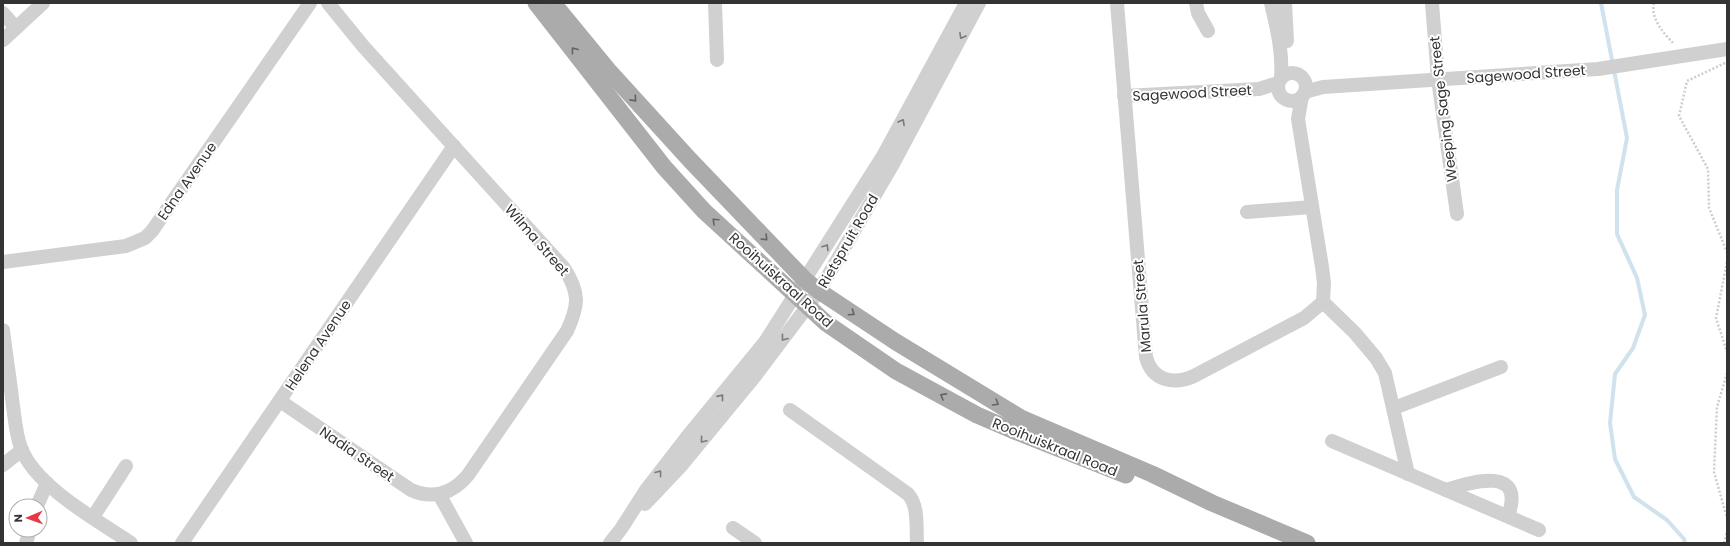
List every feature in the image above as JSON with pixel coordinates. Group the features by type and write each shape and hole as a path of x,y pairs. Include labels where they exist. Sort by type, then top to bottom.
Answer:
{"main road":[{"name":"Rooihuiskraal Road","path":"536,3 664,167 704,211 826,323 896,371 977,415 1192,500 1212,503"},
{"name":"Rooihuiskraal Road","path":"553,3 608,70 690,160 805,280 819,291 896,342 1021,418 1152,474 1212,503 1307,543"}],"street":[{"path":"3,40 43,3"},
{"name":"Edna Avenue","path":"3,262 126,246 145,238 152,232 310,3"},
{"name":"Wilma Street","path":"328,3 355,37 564,268 571,279 577,295 575,312 566,331 468,476 457,487 434,495"},
{"path":"715,3 717,60"},
{"name":"Rietspruit Road","path":"610,543 621,529 634,507 687,437 765,342 883,156 966,3"},
{"name":"Rietspruit Road","path":"621,529 630,522 680,468 755,376 819,291 893,164 979,3"},
{"name":"Marula Street","path":"1117,3 1146,357 1153,372 1167,380 1186,380 1304,318 1323,302"},
{"path":"1196,3 1198,13 1208,31"},
{"path":"1271,3 1281,47 1282,90 1298,119"},
{"path":"1285,3 1288,50 1291,62 1302,86 1298,119 1324,283 1323,302 1355,332 1380,365 1387,378 1408,474"},
{"name":"Weeping Sage Street","path":"1432,3 1438,79 1457,214"},
{"path":"3,14 16,28"},
{"name":"Sagewood Street","path":"1302,86 1323,87 1598,69 1727,49"},
{"path":"1282,90 1289,74 1302,86"},
{"path":"1282,90 1295,101 1302,86"},
{"name":"Sagewood Street","path":"1124,96 1258,89 1282,90"},
{"name":"Helena Avenue","path":"182,543 454,146"},
{"path":"1247,212 1312,206"},
{"path":"3,330 16,429 22,450 36,472 47,483 131,543"},
{"path":"1394,408 1501,367"},
{"name":"Nadia Street","path":"280,401 411,490 434,495"},
{"path":"790,410 908,494 913,500 915,507 917,543"},
{"path":"1332,441 1539,530"},
{"path":"3,465 22,450"},
{"path":"93,517 126,466"},
{"path":"1446,490 1486,480 1503,482 1509,488 1512,496 1508,516"},
{"path":"40,498 47,483"},
{"path":"434,495 455,543"},
{"path":"434,495 466,543"},
{"path":"733,528 756,543"}],"path":[{"path":"1654,3 1655,18 1664,33 1676,46"},
{"path":"1727,57 1725,64 1687,81 1679,116 1708,169 1708,208 1727,252"},
{"path":"1727,262 1716,318 1727,352"},
{"path":"1727,373 1717,407 1714,472 1727,518"},
{"path":"1724,543 1727,532"}],"waterway":[{"path":"1601,3 1627,138 1617,190 1617,234 1637,278 1645,315 1633,348 1615,374 1610,423 1615,459 1634,497 1667,520 1684,539 1685,543"}]}
